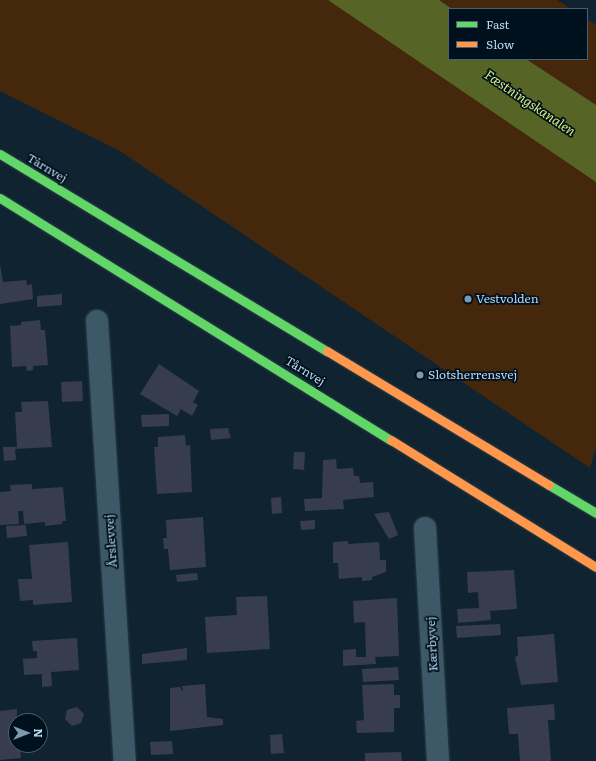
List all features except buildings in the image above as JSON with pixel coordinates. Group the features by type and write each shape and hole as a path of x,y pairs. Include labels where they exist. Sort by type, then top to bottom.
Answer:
{"street":[{"name":"Tårnvej","path":"0,154 596,513"},
{"name":"Tårnvej","path":"0,198 596,568"},
{"name":"Årslevvej","path":"97,321 125,761"},
{"name":"Kærbyvej","path":"425,528 438,761"}],"shaded area":[{"name":"Vestvolden","path":"0,0 557,0 569,8 448,8 448,60 588,60 588,20 596,25 596,447 590,468 120,151 0,91"}],"water":[{"name":"Fæstningskanalen","path":"328,0 439,0 451,8 448,8 448,60 528,60 596,105 596,182"}],"traffic: fast":[{"path":"0,154 327,351"},
{"path":"0,198 391,440"},
{"path":"549,485 596,513"}],"traffic: slow":[{"path":"327,351 549,485"},
{"path":"391,440 596,567"}],"place":[{"name":"Vestvolden","path":"468,299"},
{"name":"Slotsherrensvej","path":"420,375"}]}
